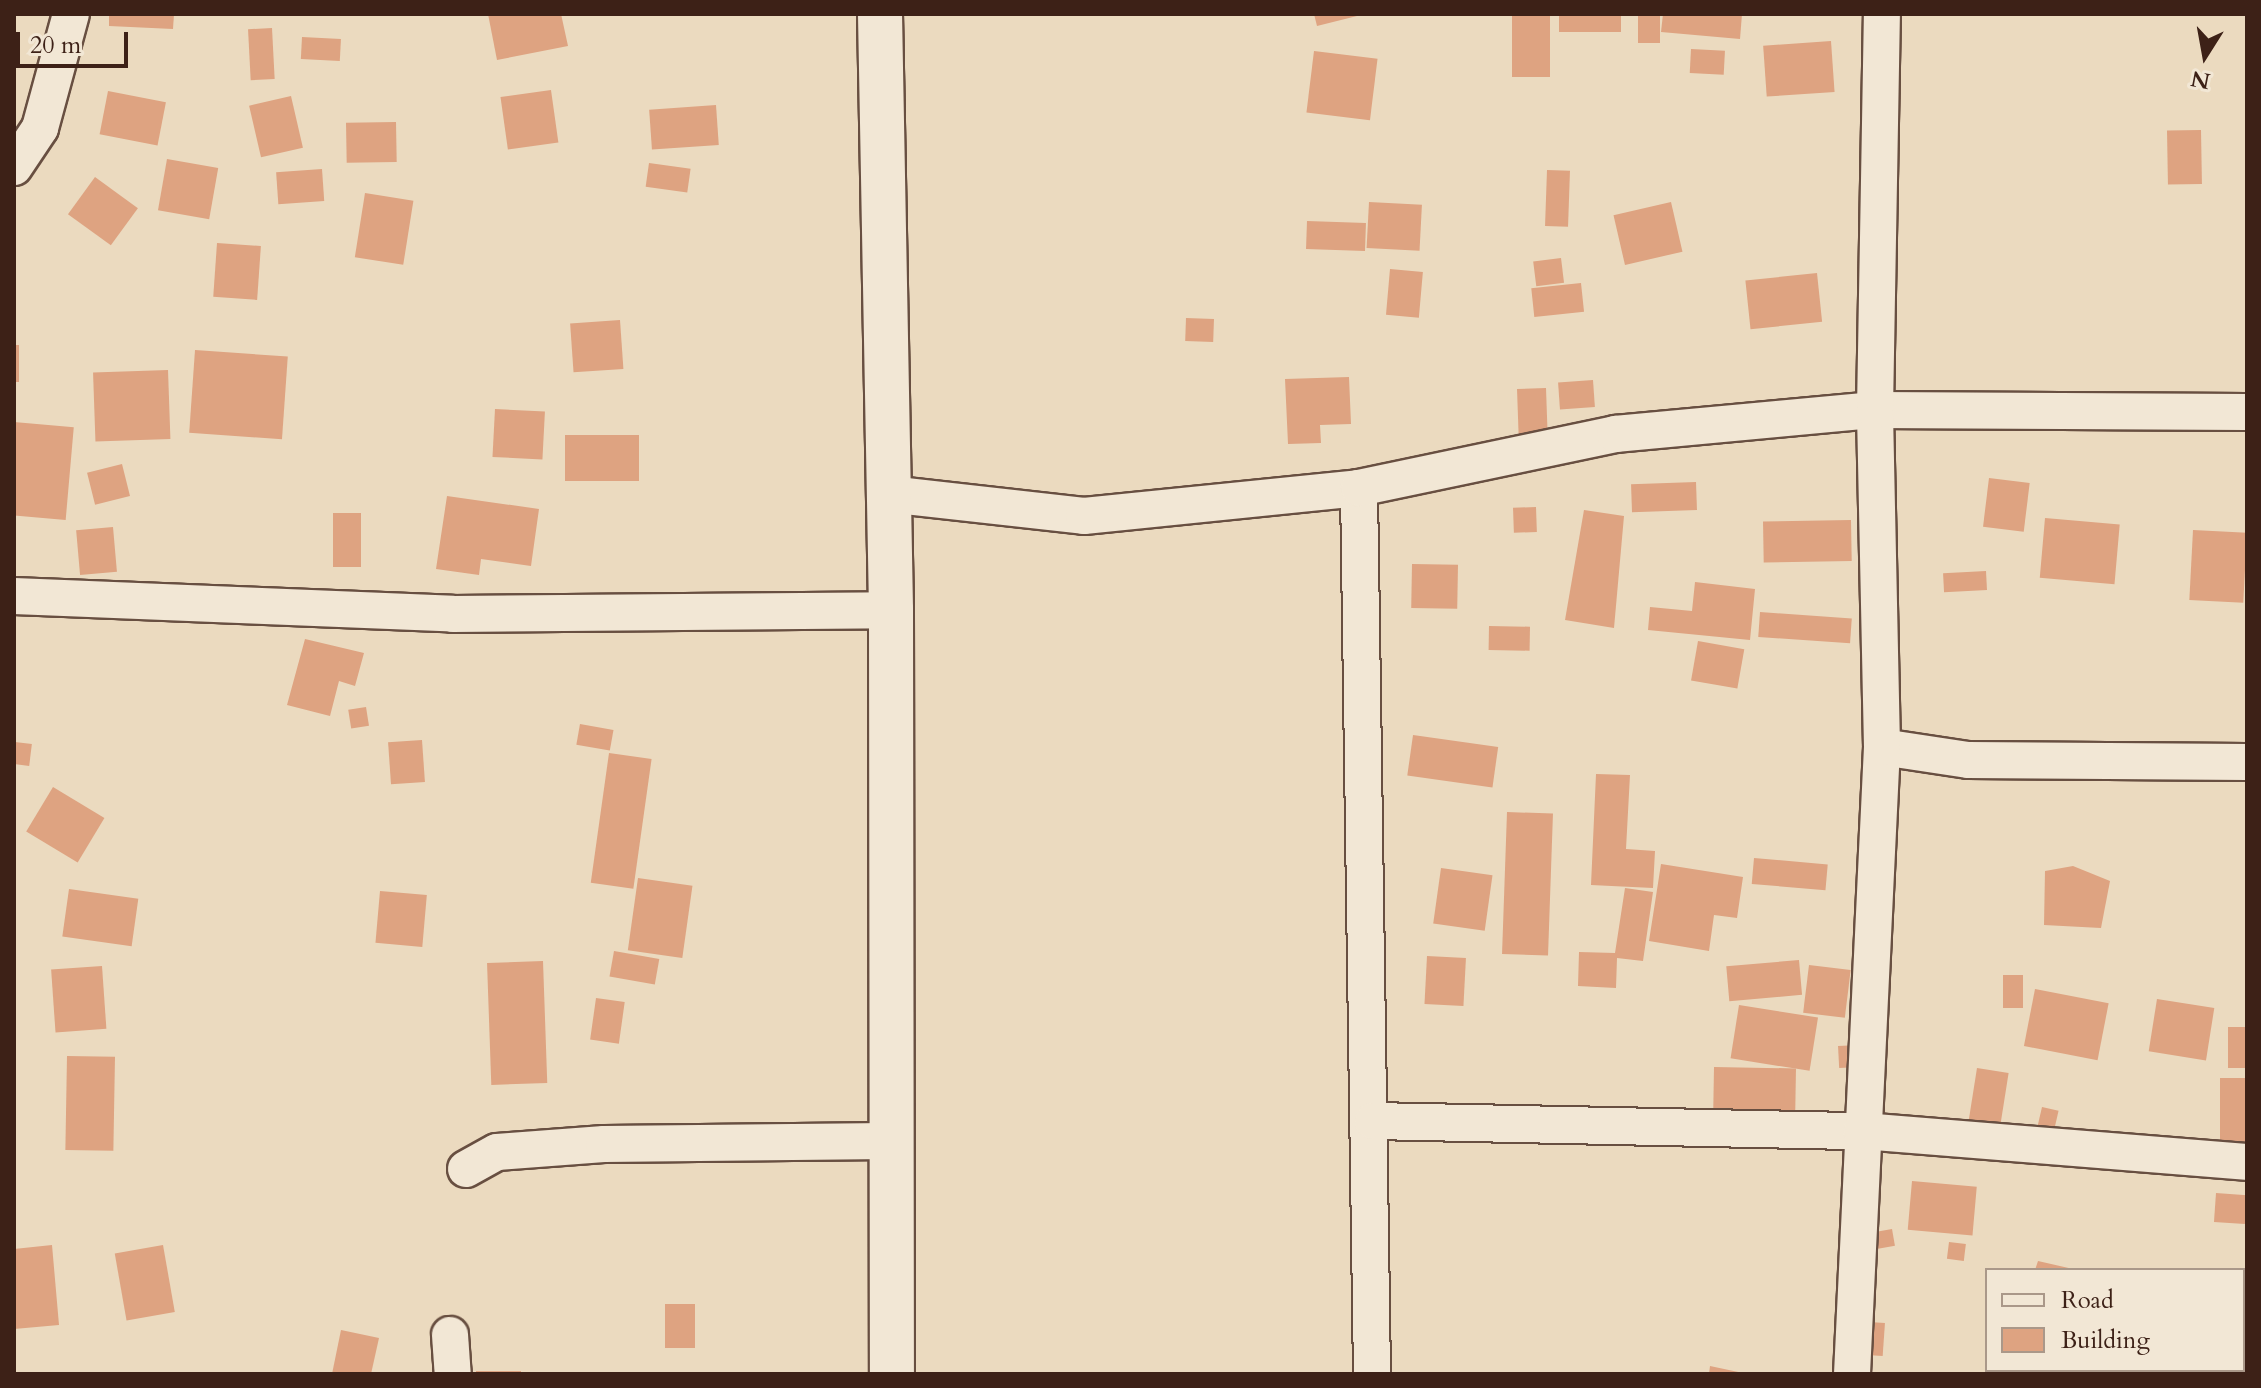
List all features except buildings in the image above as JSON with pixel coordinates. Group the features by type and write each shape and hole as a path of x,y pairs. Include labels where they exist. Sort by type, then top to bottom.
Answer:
{"main road":[{"path":"880,14 891,610 888,1141 892,1374"}],"street":[{"path":"14,167 40,128 71,14"},
{"path":"1852,1374 1882,747 1875,410 1882,14"},
{"path":"888,494 1084,516 1359,488 1615,434 1875,410 2247,412"},
{"path":"1359,488 1373,1121 1372,1374"},
{"path":"14,596 453,614 891,610"},
{"path":"1882,747 1968,760 2247,762"},
{"path":"1373,1121 1862,1131 2247,1162"},
{"path":"466,1169 497,1152 604,1144 888,1141"},
{"path":"450,1335 453,1374"}]}
